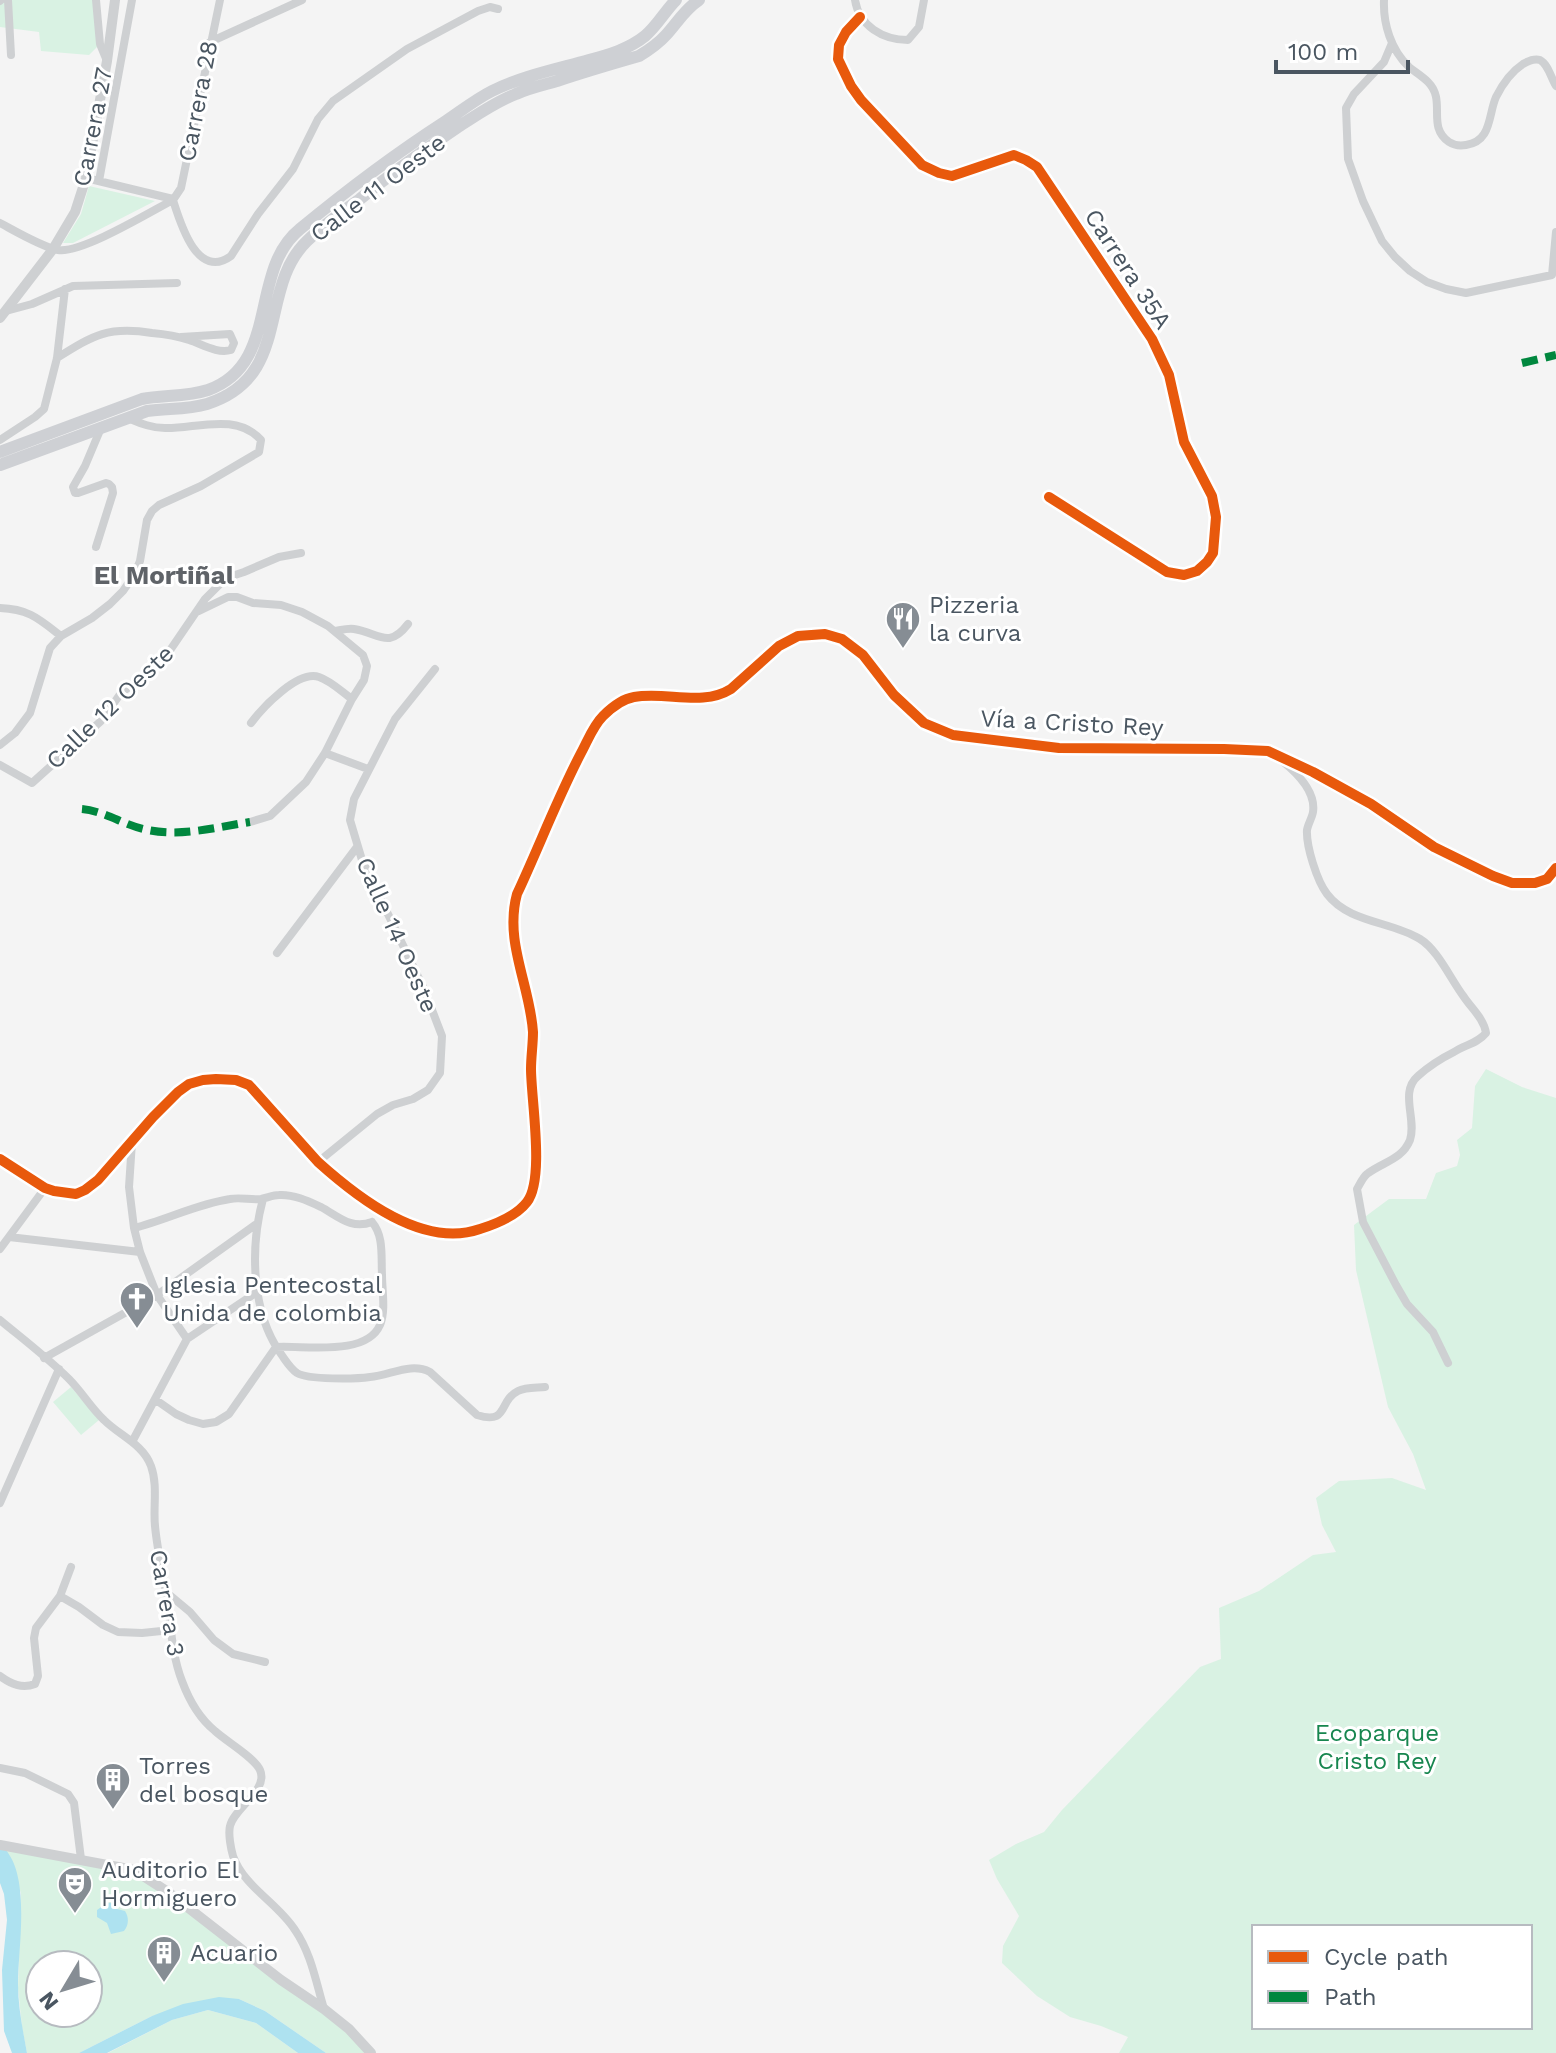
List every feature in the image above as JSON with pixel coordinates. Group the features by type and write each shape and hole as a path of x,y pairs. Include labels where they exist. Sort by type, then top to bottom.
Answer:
{"main road":[{"path":"516,87 632,45 645,36 676,0"},
{"path":"516,87 639,56 653,48 668,34 686,8 699,0"},
{"name":"Calle 11 Oeste","path":"0,465 128,418 165,408 191,408 226,395 242,383 260,361 270,340 285,276 306,242 409,160 516,87"},
{"name":"Calle 11 Oeste","path":"0,452 142,399 206,391 220,385 235,374 250,354 279,255 296,232 401,150 489,92 516,87"}],"street":[{"path":"8,0 11,55"},
{"path":"96,0 100,44 107,61"},
{"name":"Carrera 27","path":"3,314 53,249 75,212 86,178 115,0"},
{"path":"99,181 132,0"},
{"name":"Carrera 28","path":"173,200 181,188 220,0"},
{"path":"210,42 302,0"},
{"path":"855,0 860,17 875,31 896,40 908,40 919,27 924,0"},
{"path":"1384,0 1386,28 1392,43 1409,67 1433,87 1438,104 1436,124 1441,134 1455,145 1472,144 1483,137 1496,97 1505,83 1530,60 1542,62 1556,86"},
{"path":"173,200 194,250 209,260 225,260 231,256 293,169 318,119 333,101 407,49 478,11 490,7 498,9"},
{"name":"Carrera 35A","path":"860,17 839,45 838,59 861,100 922,165 939,173 952,176 1014,155 1037,167 1141,322 1169,375 1184,442 1212,496 1216,517 1213,553 1197,571 1184,575 1167,572 1049,497"},
{"path":"1392,43 1384,62 1354,94 1346,108 1348,159 1382,241 1395,257 1427,282 1466,293 1552,275 1556,232"},
{"path":"86,178 173,200"},
{"path":"0,223 53,249 65,250 89,243 173,200"},
{"path":"3,314 73,286 177,283"},
{"path":"0,440 44,409 57,358 65,289"},
{"path":"57,358 86,340 117,330 181,337 223,352 231,350 234,343 230,334 181,337"},
{"path":"162,428 158,418 165,408"},
{"path":"0,745 15,733 30,713 50,648 61,636 92,618 123,591 134,575 140,561 144,530 152,511 259,452 261,446 256,433 248,430 212,423 162,428 128,418"},
{"path":"96,547 113,493 112,487 106,483 78,493 73,490 101,428"},
{"path":"70,439 84,440 92,450"},
{"name":"Calle 12 Oeste","path":"0,765 32,783 101,721 121,693 162,662 205,599 226,578 279,557 301,553"},
{"path":"199,611 228,597 281,605 302,612 335,631 363,655 367,666 364,680 306,782 270,816 250,822"},
{"path":"0,608 14,608 35,615 61,636"},
{"path":"335,631 353,629 391,638 400,634 408,624"},
{"name":"Vía a Cristo Rey","path":"45,1188 76,1194 85,1190 109,1169 169,1100 189,1084 203,1080 236,1080 249,1085 260,1096 318,1162 345,1184 399,1219 432,1232 464,1233 490,1226 526,1204 533,1193 536,1152 531,1070 533,1032 515,951 513,906 552,813 591,733 604,715 623,699 644,695 708,698 723,694 779,646 798,636 825,634 842,639 863,655 894,695 924,723 953,735 1059,748 1246,749 1271,752 1323,777 1371,804 1434,847 1493,876 1512,883 1535,883 1547,879 1556,868"},
{"name":"Calle 14 Oeste","path":"318,1162 377,1114 428,1090 440,1073 442,1036 424,989 376,892 357,847 350,820 354,799 395,719 435,669"},
{"path":"251,723 280,693 305,677 315,675 325,679 352,699"},
{"path":"1271,752 1290,767 1309,792 1313,811 1307,828 1308,844 1326,893 1341,909 1417,937 1429,945 1485,1025 1486,1033 1482,1039 1455,1051 1411,1084 1410,1139 1401,1154 1366,1174 1357,1189 1363,1222 1389,1273 1407,1304 1433,1332 1448,1363"},
{"path":"325,753 368,769"},
{"path":"277,953 357,847"},
{"path":"132,1142 129,1187 140,1252 157,1295 187,1339"},
{"path":"0,1159 45,1188 0,1249"},
{"path":"134,1228 231,1199 263,1199 277,1194 300,1198 356,1225 372,1222"},
{"path":"263,1199 255,1225 257,1292 265,1326 289,1366 299,1375 320,1378 371,1377 421,1367 477,1415 487,1418 500,1415 518,1391 545,1387"},
{"path":"372,1222 377,1206"},
{"path":"276,1347 340,1348 359,1343 374,1334 380,1324 382,1309 381,1242 379,1230 372,1222"},
{"path":"44,1358 157,1295 255,1225"},
{"path":"9,1237 140,1252"},
{"path":"0,1320 72,1381 96,1412 132,1442 187,1339 257,1292"},
{"path":"156,1400 189,1420 203,1424 216,1422 229,1414 276,1347"},
{"path":"0,1503 4,1481 59,1369"},
{"name":"Carrera 3","path":"132,1442 144,1453 151,1466 155,1528 175,1659 182,1681 202,1719 254,1763 262,1776 254,1795 240,1808 230,1827 233,1855 243,1876 295,1929 314,1972 324,2009"},
{"path":"0,1676 17,1686 35,1684 38,1676 34,1638 36,1628 60,1596 71,1567"},
{"path":"166,1592 190,1612 214,1640 233,1654 265,1662"},
{"path":"60,1596 118,1632 171,1630"},
{"path":"0,1768 25,1773 68,1794 74,1803 81,1859"},
{"path":"0,1845 134,1870 324,2009 349,2029 371,2053"}],"green space":[{"path":"0,0 96,0 100,44 89,55 41,51 39,32 0,27"},
{"path":"89,186 155,201 73,243 63,243 81,214"},
{"name":"Ecoparque Cristo Rey","path":"1486,1069 1522,1087 1556,1098 1556,2053 1119,2053 1128,2037 1070,2017 1037,1996 1002,1963 1003,1946 1019,1916 989,1860 1044,1832 1200,1667 1221,1659 1219,1608 1259,1591 1313,1555 1336,1552 1322,1525 1316,1498 1339,1481 1392,1478 1426,1490 1413,1454 1388,1407 1356,1270 1354,1225 1389,1199 1426,1199 1436,1173 1457,1166 1460,1155 1457,1140 1472,1128 1475,1086"},
{"path":"71,1387 99,1420 81,1435 53,1402"},
{"path":"5,1849 134,1870 240,1946 371,2053 326,2053 265,2011 239,1999 152,2016 79,2053 27,2053 18,1988 21,1893"},
{"path":"208,2010 256,2023 298,2053 108,2053 172,2020"}],"water":[{"path":"0,1849 5,1849 13,1862 21,1895 18,1993 27,2053 12,2053 4,2031 2,1970 7,1920 0,1883"},
{"path":"107,1903 113,1903 117,1909 125,1911 128,1921 124,1931 111,1934 107,1923 97,1917 97,1910"},
{"path":"219,1997 239,1999 265,2011 326,2053 298,2053 256,2023 208,2010 172,2020 107,2053 79,2053 152,2016 183,2004"}],"marked path":[{"path":"1522,363 1556,355"},
{"path":"82,809 161,832 250,822"}],"cycle path":[{"path":"860,17 839,45 838,59 861,100 922,165 939,173 952,176 1014,155 1037,167 1152,339 1169,375 1184,442 1212,496 1216,517 1213,553 1197,571 1184,575 1167,572 1049,497"},
{"path":"0,1159 45,1188 76,1194 98,1180 153,1117 189,1084 203,1080 236,1080 249,1085 318,1162 352,1190 393,1216 436,1232 458,1233 480,1229 512,1215 523,1207 532,1191 536,1158 531,1069 533,1032 516,946 514,912 517,894 572,770 596,724 621,702 646,696 696,698 720,694 731,689 779,646 798,636 825,634 842,639 863,655 894,695 924,723 953,735 1059,748 1268,751 1371,804 1434,847 1493,876 1512,883 1535,883 1547,879 1556,868"}],"place":[{"name":"Pizzeria la curva","path":"903,650"},
{"name":"Iglesia Pentecostal Unida de colombia","path":"137,1330"},
{"name":"Torres del bosque","path":"113,1811"},
{"name":"Auditorio El Hormiguero","path":"75,1915"},
{"name":"Acuario","path":"164,1984"}],"district":[{"name":"El Mortiñal","path":"164,575"}]}
